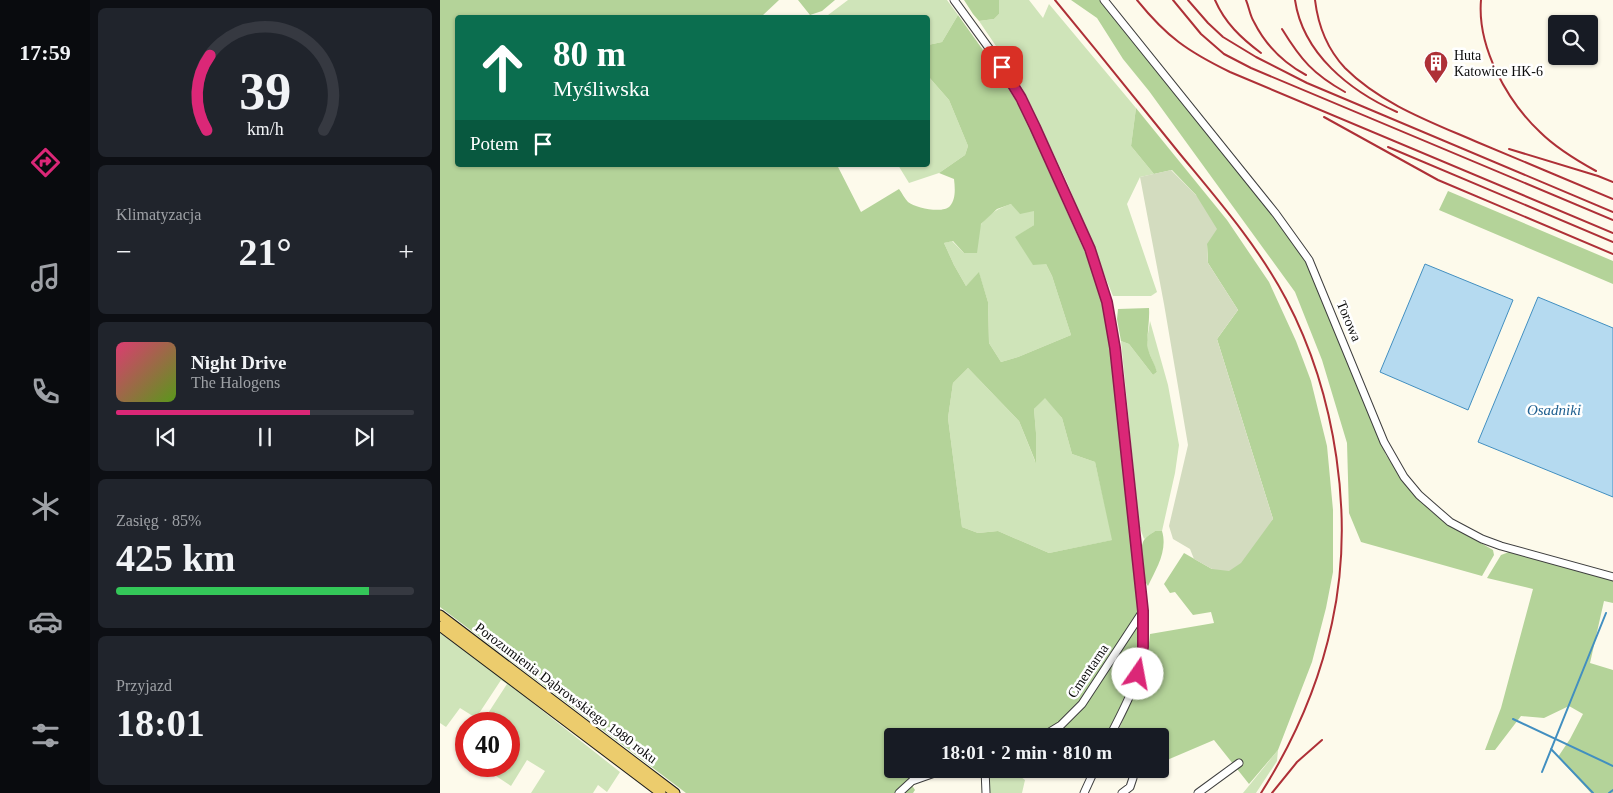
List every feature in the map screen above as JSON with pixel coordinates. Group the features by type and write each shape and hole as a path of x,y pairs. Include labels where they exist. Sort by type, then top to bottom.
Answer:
{"main road":[{"name":"Porozumienia Dąbrowskiego 1980 roku","path":"440,615 675,793"},
{"name":"Porozumienia Dąbrowskiego 1980 roku","path":"440,626 661,793"}],"street":[{"path":"954,0 994,55 1021,98 1090,249 1107,302 1115,348 1143,611 1143,640 1140,667 1114,728"},
{"name":"Torowa","path":"1104,0 1276,214 1309,260 1384,442 1412,488 1450,522 1482,539 1613,577"},
{"name":"Cmentarna","path":"1056,728 1082,704 1143,611"},
{"path":"1198,793 1239,763"},
{"path":"899,793 912,781 920,778"},
{"path":"985,778 986,793"},
{"path":"1084,793 1091,778"},
{"path":"1122,793 1130,787 1133,778"}],"green space":[{"path":"440,0 779,0 763,15 455,15 455,167 838,167 861,212 899,189 908,202 912,204 923,208 942,210 952,203 955,193 954,179 939,173 965,155 968,146 949,100 930,78 930,45 942,42 958,15 993,64 1022,111 1091,266 1103,304 1111,344 1140,623 1140,655 1135,674 1111,728 884,728 884,778 923,778 911,784 915,790 913,793 686,793 440,607","holes":["1011,204 1020,214 1034,211 1034,225 1015,237 1033,265 1046,264 1052,276 1071,335 1001,362 989,343 988,302 979,272 966,286 944,243 953,241 964,253 977,253 981,224 997,209","968,368 1019,421 1036,463 1034,409 1045,398 1062,418 1072,454 1095,462 1112,540 1049,553 998,531 978,533 962,527 948,418 953,383"]},
{"path":"798,0 835,0 822,11 810,15"},
{"path":"848,0 947,0 958,15 942,42 930,45 930,15 828,15"},
{"path":"964,0 999,0 999,14 994,19 979,21"},
{"path":"999,0 1029,0 1043,18 1049,4 1136,108 1131,146 1154,174 1140,177 1127,204 1157,292 1151,296 1113,296 1067,182 1017,77 979,21 994,19 999,14"},
{"path":"1071,0 1100,0 1281,225 1311,270 1386,455 1409,489 1432,512 1450,525 1493,550 1494,555 1482,576 1361,542 1349,513 1347,443 1322,360 1295,292 1149,91 1123,59 1097,18"},
{"path":"930,78 949,100 968,146 965,155 939,173 909,183 899,167 930,167"},
{"path":"1136,108 1227,220 1269,282 1296,341 1311,381 1327,446 1333,510 1333,572 1326,608 1312,662 1278,750 1249,784 1214,740 1169,759 1169,728 1119,728 1143,674 1147,661 1150,634 1214,623 1211,612 1193,615 1175,592 1170,593 1164,584 1184,553 1212,569 1273,519 1217,339 1238,310 1208,263 1207,244 1196,195 1172,170 1154,174 1131,146"},
{"path":"1171,170 1196,195 1217,229 1207,244 1208,263 1238,310 1217,339 1273,519 1241,563 1229,571 1212,569 1194,559 1190,549 1173,539 1169,526 1188,445 1140,177"},
{"path":"1448,191 1613,261 1613,284 1439,210"},
{"path":"1011,204 1034,211 1034,225 1016,237 1033,264 1046,264 1052,276 1071,335 1001,362 989,343 988,302 979,273 966,286 944,243 952,241 964,253 982,223 994,212"},
{"path":"1149,308 1148,349 1157,372 1153,375 1129,344 1121,341 1117,319 1118,309"},
{"path":"1150,321 1168,385 1179,445 1175,473 1162,531 1155,531 1144,539 1139,525 1121,341 1129,344 1153,375 1157,372 1148,350 1147,340"},
{"path":"968,368 1019,421 1035,461 1036,433 1034,409 1045,397 1062,418 1072,454 1095,462 1113,540 1049,553 998,531 978,533 962,527 948,418 953,383"},
{"path":"1155,531 1162,531 1163,546 1158,566 1148,586 1141,558 1142,546 1145,539"},
{"path":"1509,552 1613,580 1613,603 1604,601 1590,663 1613,670 1613,793 1591,793 1558,757 1583,714 1569,706 1544,718 1521,716 1495,750 1485,750 1501,708 1533,589 1487,578 1501,555"},
{"path":"440,633 501,678 620,772 607,792 598,785 593,793 531,793 545,771 527,760 520,771 520,712 489,712 507,684 501,680 480,712 466,712 460,708 455,712 446,727 440,723"},
{"path":"1278,750 1277,761 1256,793 1243,793"},
{"path":"498,777 517,777 511,786"},
{"path":"987,778 1022,778 1025,780 1022,793 988,793"}],"water":[{"path":"1425,264 1513,300 1468,410 1380,372"},
{"name":"Osadniki","path":"1538,297 1613,328 1613,497 1478,442"}],"waterway":[{"path":"1542,772 1606,613"},
{"path":"1513,719 1613,766"},
{"path":"1551,749 1593,793"},
{"path":"1609,793 1613,790"}],"railway":[{"path":"1055,0 1223,206 1263,260 1286,299 1303,336 1318,375 1329,416 1341,499 1342,541 1339,583 1332,623 1313,690 1295,732 1261,793"},
{"path":"1137,0 1168,34 1190,50 1230,72 1613,233"},
{"path":"1173,0 1201,34 1224,54 1251,68 1613,220"},
{"path":"1188,0 1223,37 1256,57 1307,83 1613,212"},
{"path":"1215,0 1234,29 1261,53"},
{"path":"1246,0 1258,30 1269,45 1283,59 1306,75"},
{"path":"1295,0 1300,19 1318,54 1346,82 1397,112"},
{"path":"1315,0 1321,28 1339,61 1359,81 1374,92 1407,111 1613,199"},
{"path":"1481,0 1481,18 1489,54 1516,105 1540,132 1553,143 1596,171"},
{"path":"1282,29 1302,58 1324,79 1345,92"},
{"path":"1324,117 1438,180 1613,254"},
{"path":"1388,147 1613,242"},
{"path":"1509,149 1613,182"},
{"path":"1272,793 1297,762 1322,740"}],"place":[{"name":"Huta Katowice HK-6","path":"1436,84"}],"route":[{"path":"1002,67 1021,98 1090,249 1107,302 1115,348 1143,611 1143,647 1138,674"}]}
